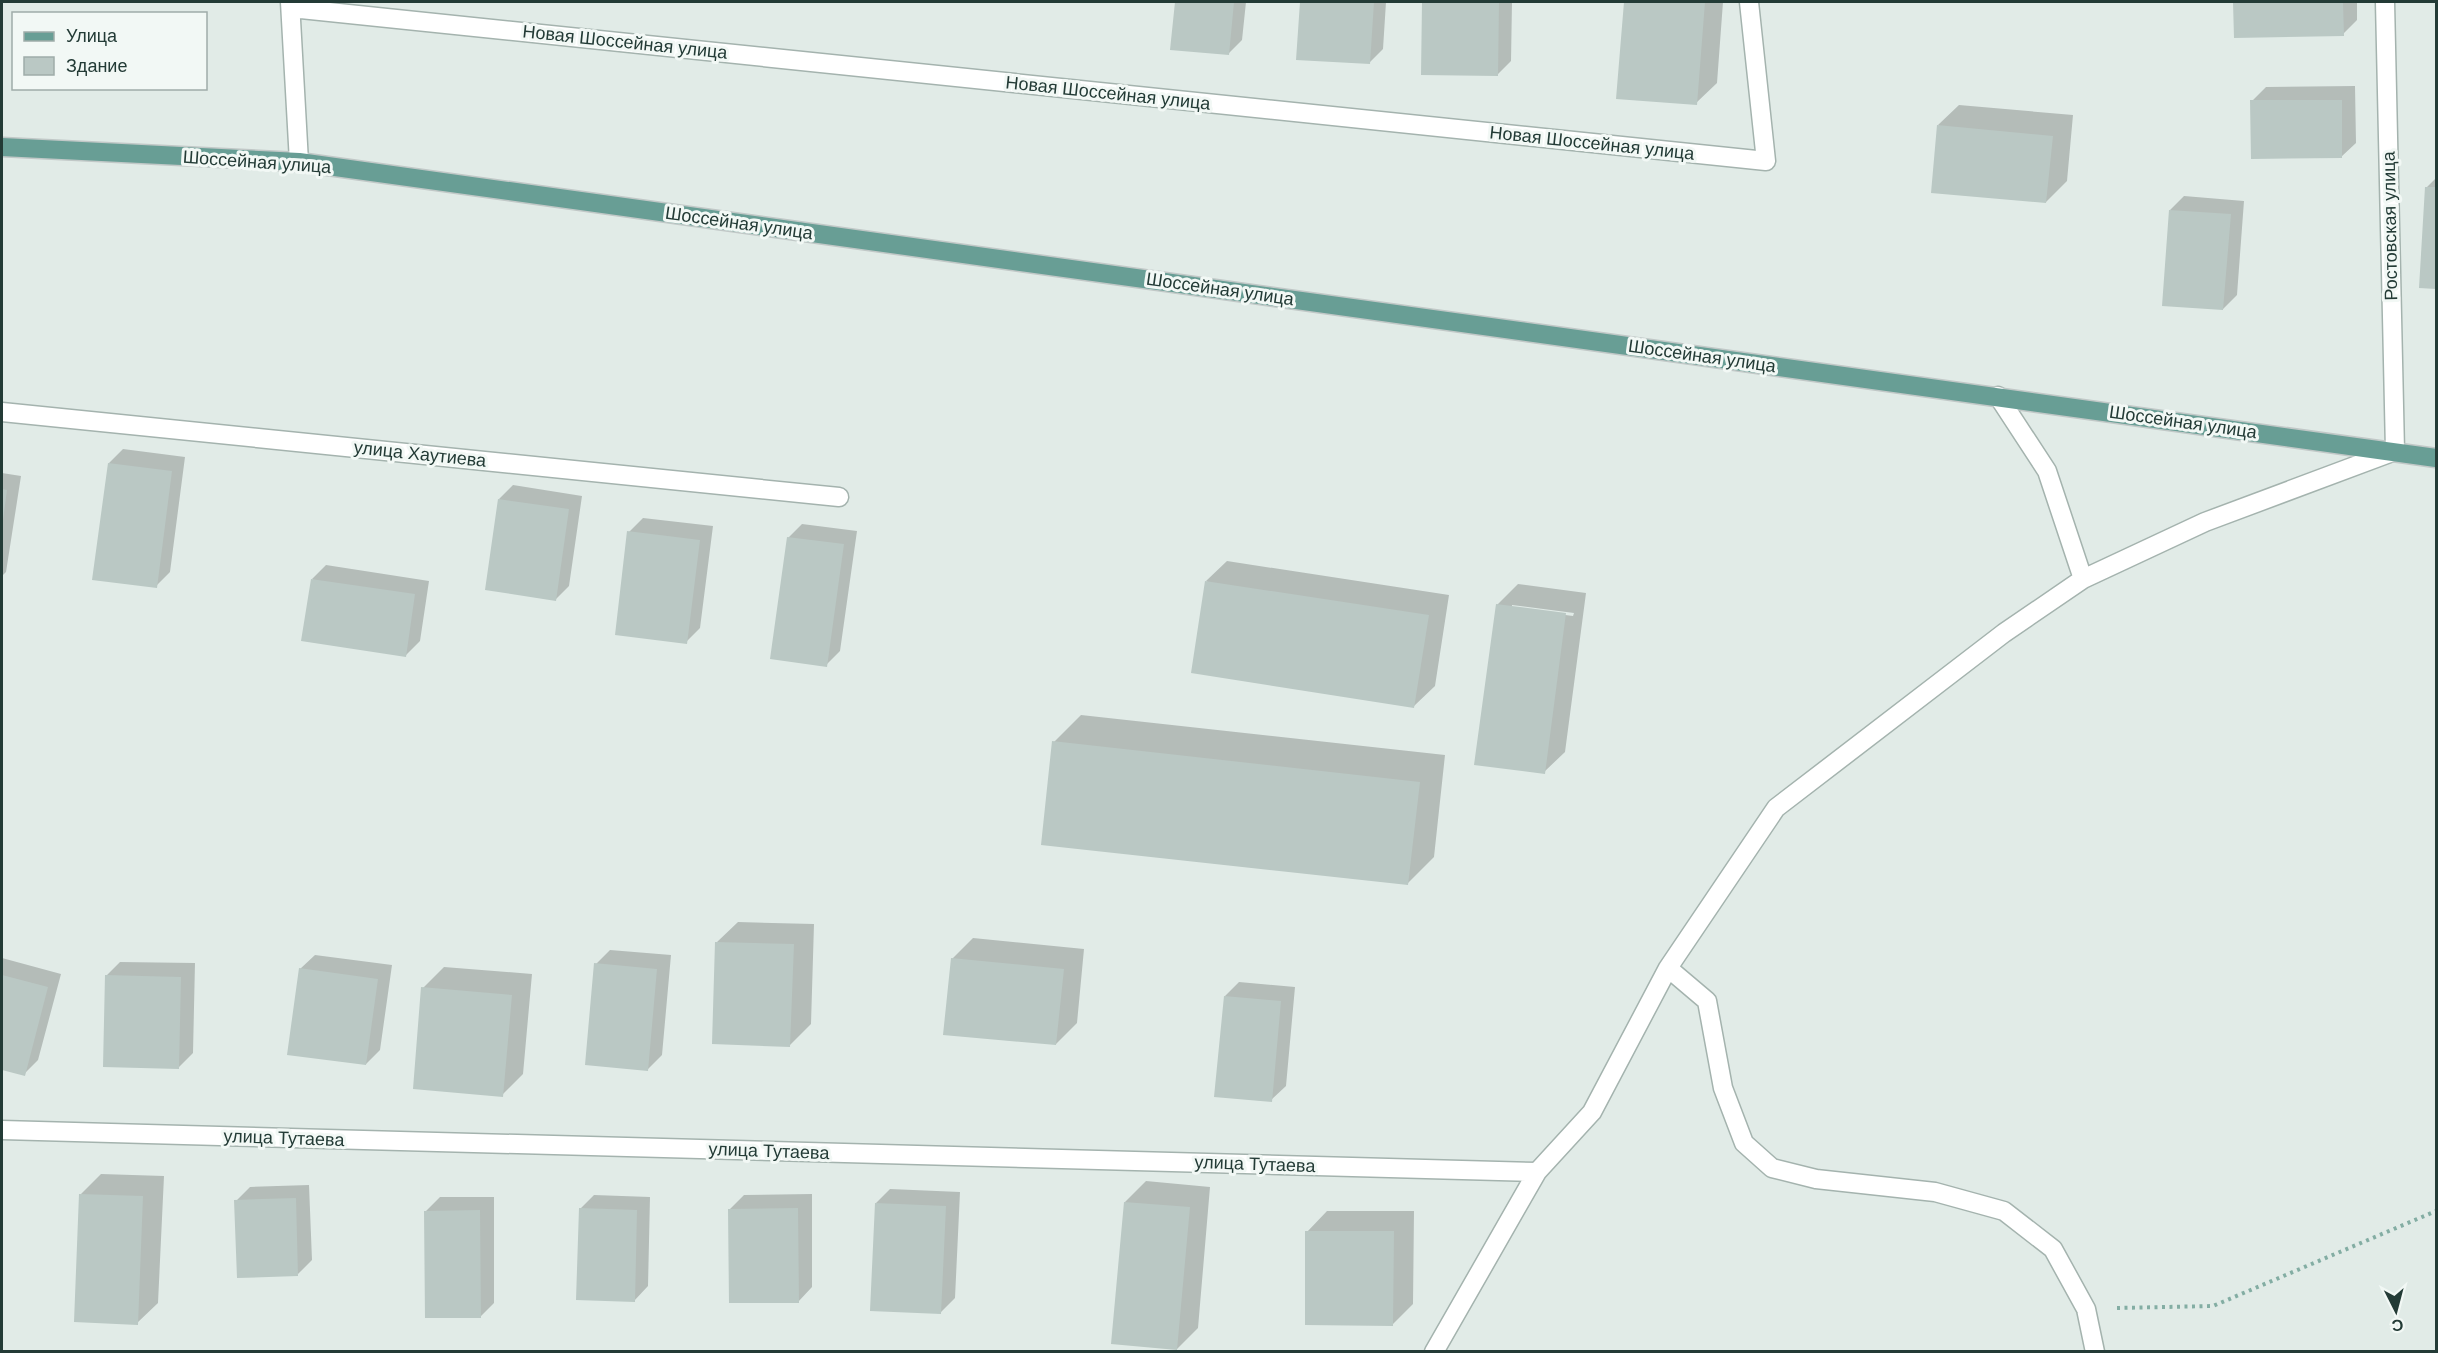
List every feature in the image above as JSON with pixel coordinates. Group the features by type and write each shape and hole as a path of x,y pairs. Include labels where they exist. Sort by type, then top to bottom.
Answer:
{"main road":[{"name":"Шоссейная улица","path":"2,147 299,162 2436,458"}],"street":[{"name":"Новая Шоссейная улица","path":"291,4 1766,162 1749,2"},
{"name":"Ростовская улица","path":"2385,2 2395,451"},
{"path":"291,4 299,162"},
{"path":"1998,396 2047,471 2083,579"},
{"name":"улица Хаутиева","path":"2,412 838,497"},
{"path":"1434,1352 1537,1172 1592,1112 1668,968 1776,808 2004,633 2083,579 2205,522 2395,451"},
{"path":"1668,968 1707,1001 1724,1088 1743,1143 1772,1168 1816,1179 1935,1192 2004,1211 2053,1249 2086,1309 2095,1352"},
{"name":"улица Тутаева","path":"2,1130 1537,1172"}],"path":[{"path":"2086,1309 2213,1306 2436,1211"}],"building":[{"path":"1175,2 1234,2 1229,55 1170,50"},
{"path":"1300,2 1374,2 1370,64 1296,60"},
{"path":"1422,2 1499,2 1498,76 1421,75"},
{"path":"1624,2 1705,2 1697,105 1616,99"},
{"path":"2233,2 2343,2 2344,36 2234,38"},
{"path":"2250,100 2342,100 2342,158 2251,159"},
{"path":"1937,125 2053,136 2046,203 1931,193"},
{"path":"2425,187 2436,187 2436,289 2419,288"},
{"path":"2169,210 2231,214 2223,310 2162,306"},
{"path":"108,463 172,471 157,588 92,580"},
{"path":"2,489 7,490 3,520 2,520"},
{"path":"498,499 569,509 556,601 485,590"},
{"path":"627,531 700,540 687,644 615,635"},
{"path":"787,537 844,544 827,667 770,659"},
{"path":"311,579 415,594 406,657 301,641"},
{"path":"1205,581 1429,615 1414,708 1191,673"},
{"path":"1496,604 1566,613 1545,774 1474,765"},
{"path":"1052,741 1420,782 1408,885 1041,845"},
{"path":"715,942 794,944 790,1047 712,1044"},
{"path":"951,958 1064,969 1056,1045 943,1035"},
{"path":"594,963 657,969 648,1071 585,1065"},
{"path":"299,968 378,979 366,1065 287,1055"},
{"path":"2,975 48,987 25,1076 2,1070"},
{"path":"105,975 181,977 179,1069 103,1067"},
{"path":"421,987 512,995 503,1097 413,1089"},
{"path":"1224,996 1281,1001 1272,1102 1214,1097"},
{"path":"79,1194 143,1196 138,1325 74,1322"},
{"path":"296,1198 298,1276 237,1278 234,1200"},
{"path":"1124,1202 1190,1207 1177,1350 1111,1344"},
{"path":"875,1203 946,1206 941,1314 870,1311"},
{"path":"579,1208 637,1210 635,1302 576,1300"},
{"path":"798,1208 799,1303 729,1303 728,1209"},
{"path":"480,1210 481,1318 425,1318 424,1211"},
{"path":"1305,1231 1394,1231 1393,1326 1305,1325"}]}
